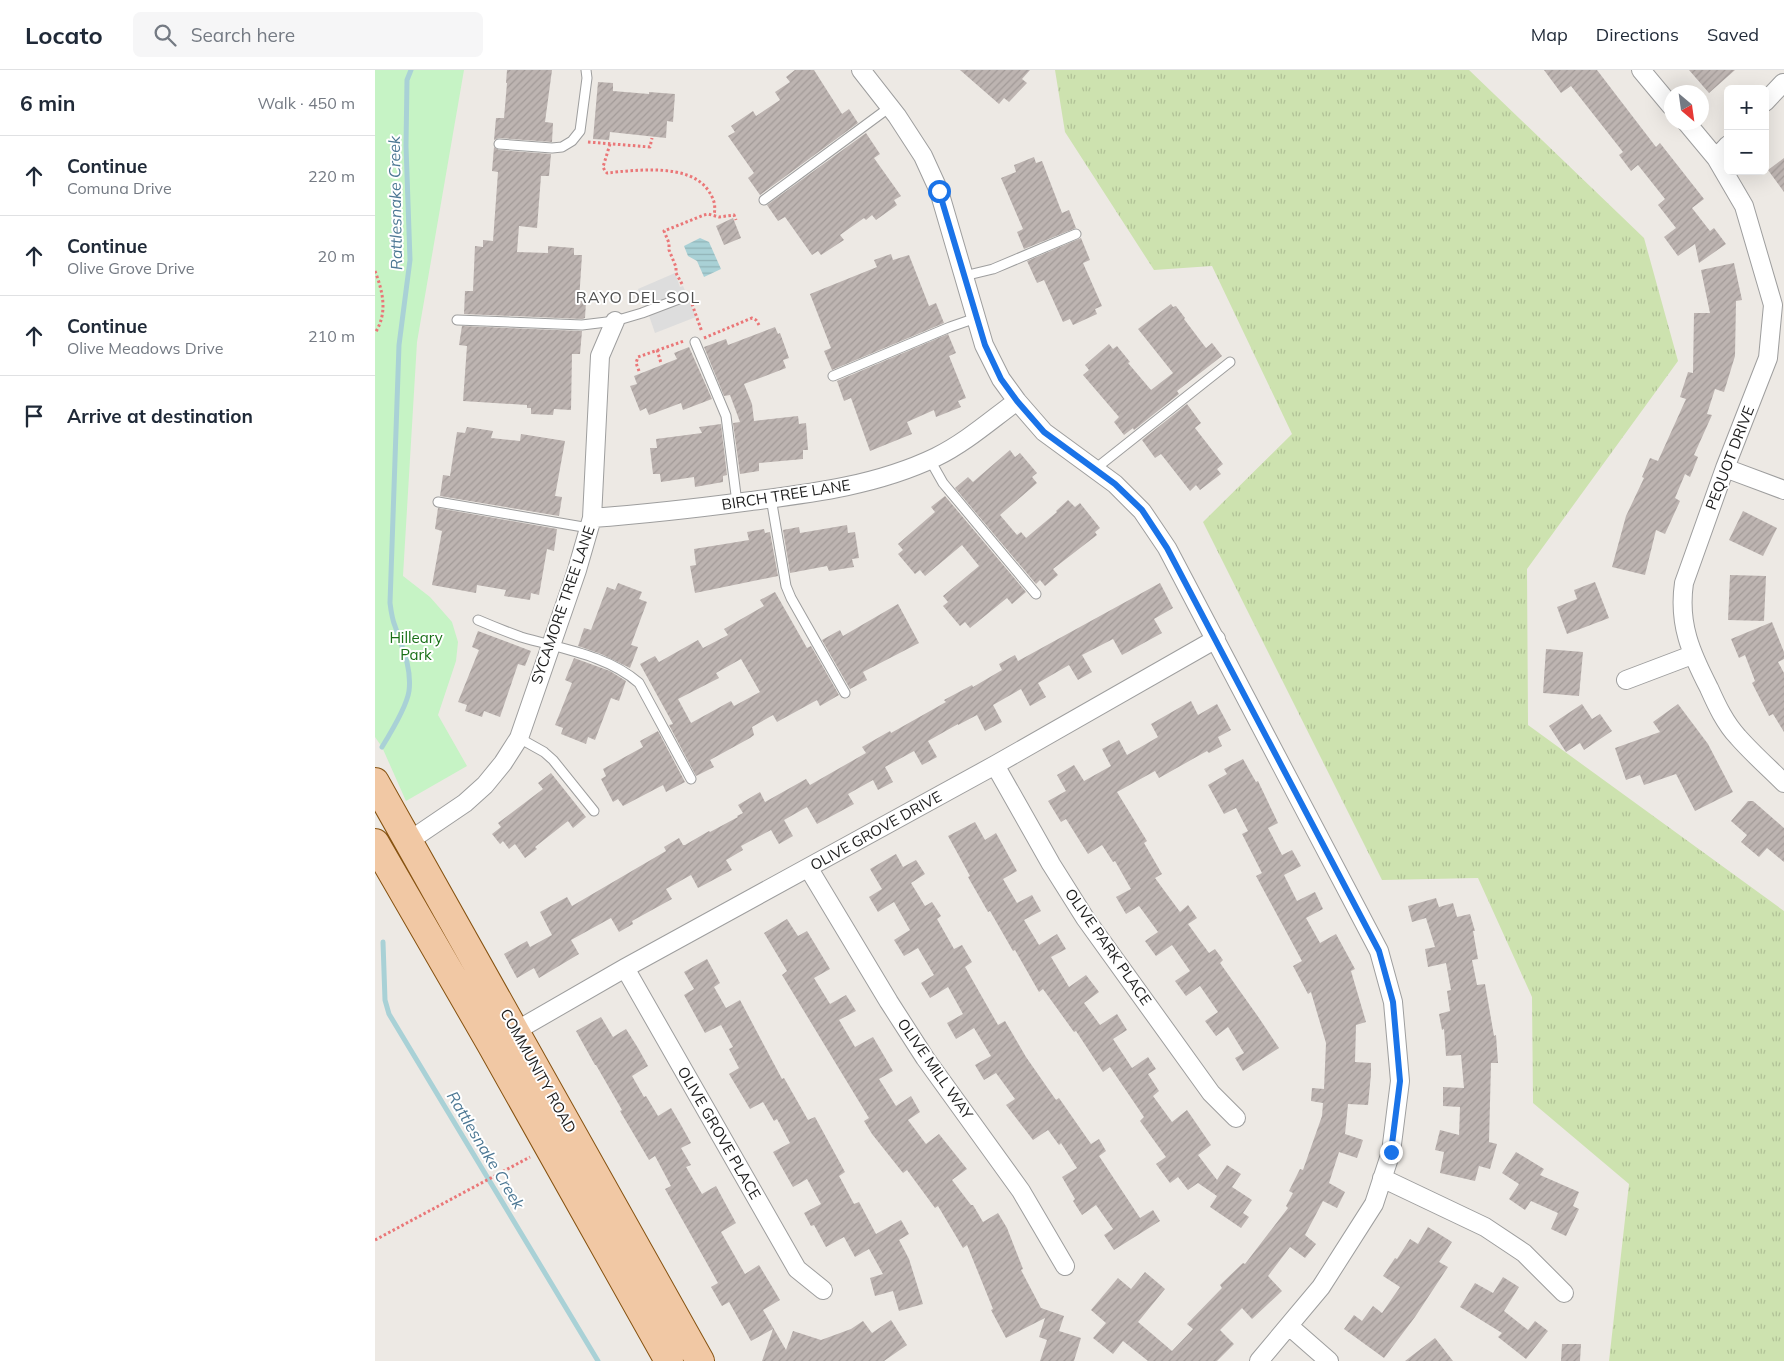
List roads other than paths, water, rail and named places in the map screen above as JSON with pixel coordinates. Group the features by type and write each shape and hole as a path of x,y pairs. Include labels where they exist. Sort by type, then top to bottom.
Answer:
{"main road":[{"name":"COMMUNITY ROAD","path":"375,782 700,1361"},
{"path":"375,813 388,835 394,841 400,843 409,841"},
{"name":"COMMUNITY ROAD","path":"375,842 669,1361"}],"street":[{"path":"861,70 890,107 923,156 939,191 976,318 985,345 1001,379 1044,432 1115,484 1142,510 1167,548 1379,951 1393,1002 1400,1081 1391,1152 1374,1204 1321,1287 1259,1361"},
{"path":"1641,70 1664,98"},
{"path":"1769,98 1783,83"},
{"name":"PEQUOT DRIVE","path":"1693,130 1716,158 1744,206 1773,305 1768,358 1725,468 1684,583 1682,597 1686,630 1692,655 1722,716 1737,737 1784,783"},
{"path":"1716,158 1724,149"},
{"name":"SYCAMORE TREE LANE","path":"409,841 465,802 485,785 503,763 519,738 577,570 591,523 599,356 615,320"},
{"name":"BIRCH TREE LANE","path":"591,523 830,491 864,483 901,472 930,460 973,434 1017,401"},
{"path":"1725,468 1784,490"},
{"name":"OLIVE GROVE DRIVE","path":"491,1044 625,968 809,869 995,765 1215,639"},
{"path":"1626,680 1692,655"},
{"name":"OLIVE PARK PLACE","path":"995,765 1051,864 1085,918 1211,1093 1236,1118"},
{"name":"OLIVE MILL WAY","path":"809,869 904,1026 1021,1191 1065,1266"},
{"name":"OLIVE GROVE PLACE","path":"625,968 797,1269 823,1290"},
{"path":"1382,1178 1485,1227 1524,1253 1564,1293"},
{"path":"1289,1326 1329,1361"}],"lane":[{"path":"499,144 562,148 572,141 580,131 587,78 586,70"},
{"path":"764,200 890,107"},
{"path":"964,276 993,269 1076,234"},
{"path":"457,320 582,325 615,320 642,313 685,297"},
{"path":"833,376 976,318"},
{"path":"695,342 726,416 737,503"},
{"path":"1095,469 1230,362"},
{"path":"930,460 943,483 1036,594"},
{"path":"771,498 786,586 845,693"},
{"path":"438,502 591,523"},
{"path":"478,620 522,637 551,643 612,664 629,674 639,683 691,779"},
{"path":"519,738 545,752 594,811"}],"water":[{"path":"700,238 709,242 721,269 704,277 697,261 688,256 684,246"}],"waterway":[{"name":"Rattlesnake Creek","path":"382,747 405,704 410,682 406,658 393,621 390,603 399,345 410,260 406,146 407,80 411,70"},
{"name":"Rattlesnake Creek","path":"383,942 385,1000 389,1014 598,1361"}],"district":[{"name":"RAYO DEL SOL","path":"638,297"}],"park label":[{"name":"Hilleary Park","path":"416,646"}]}
